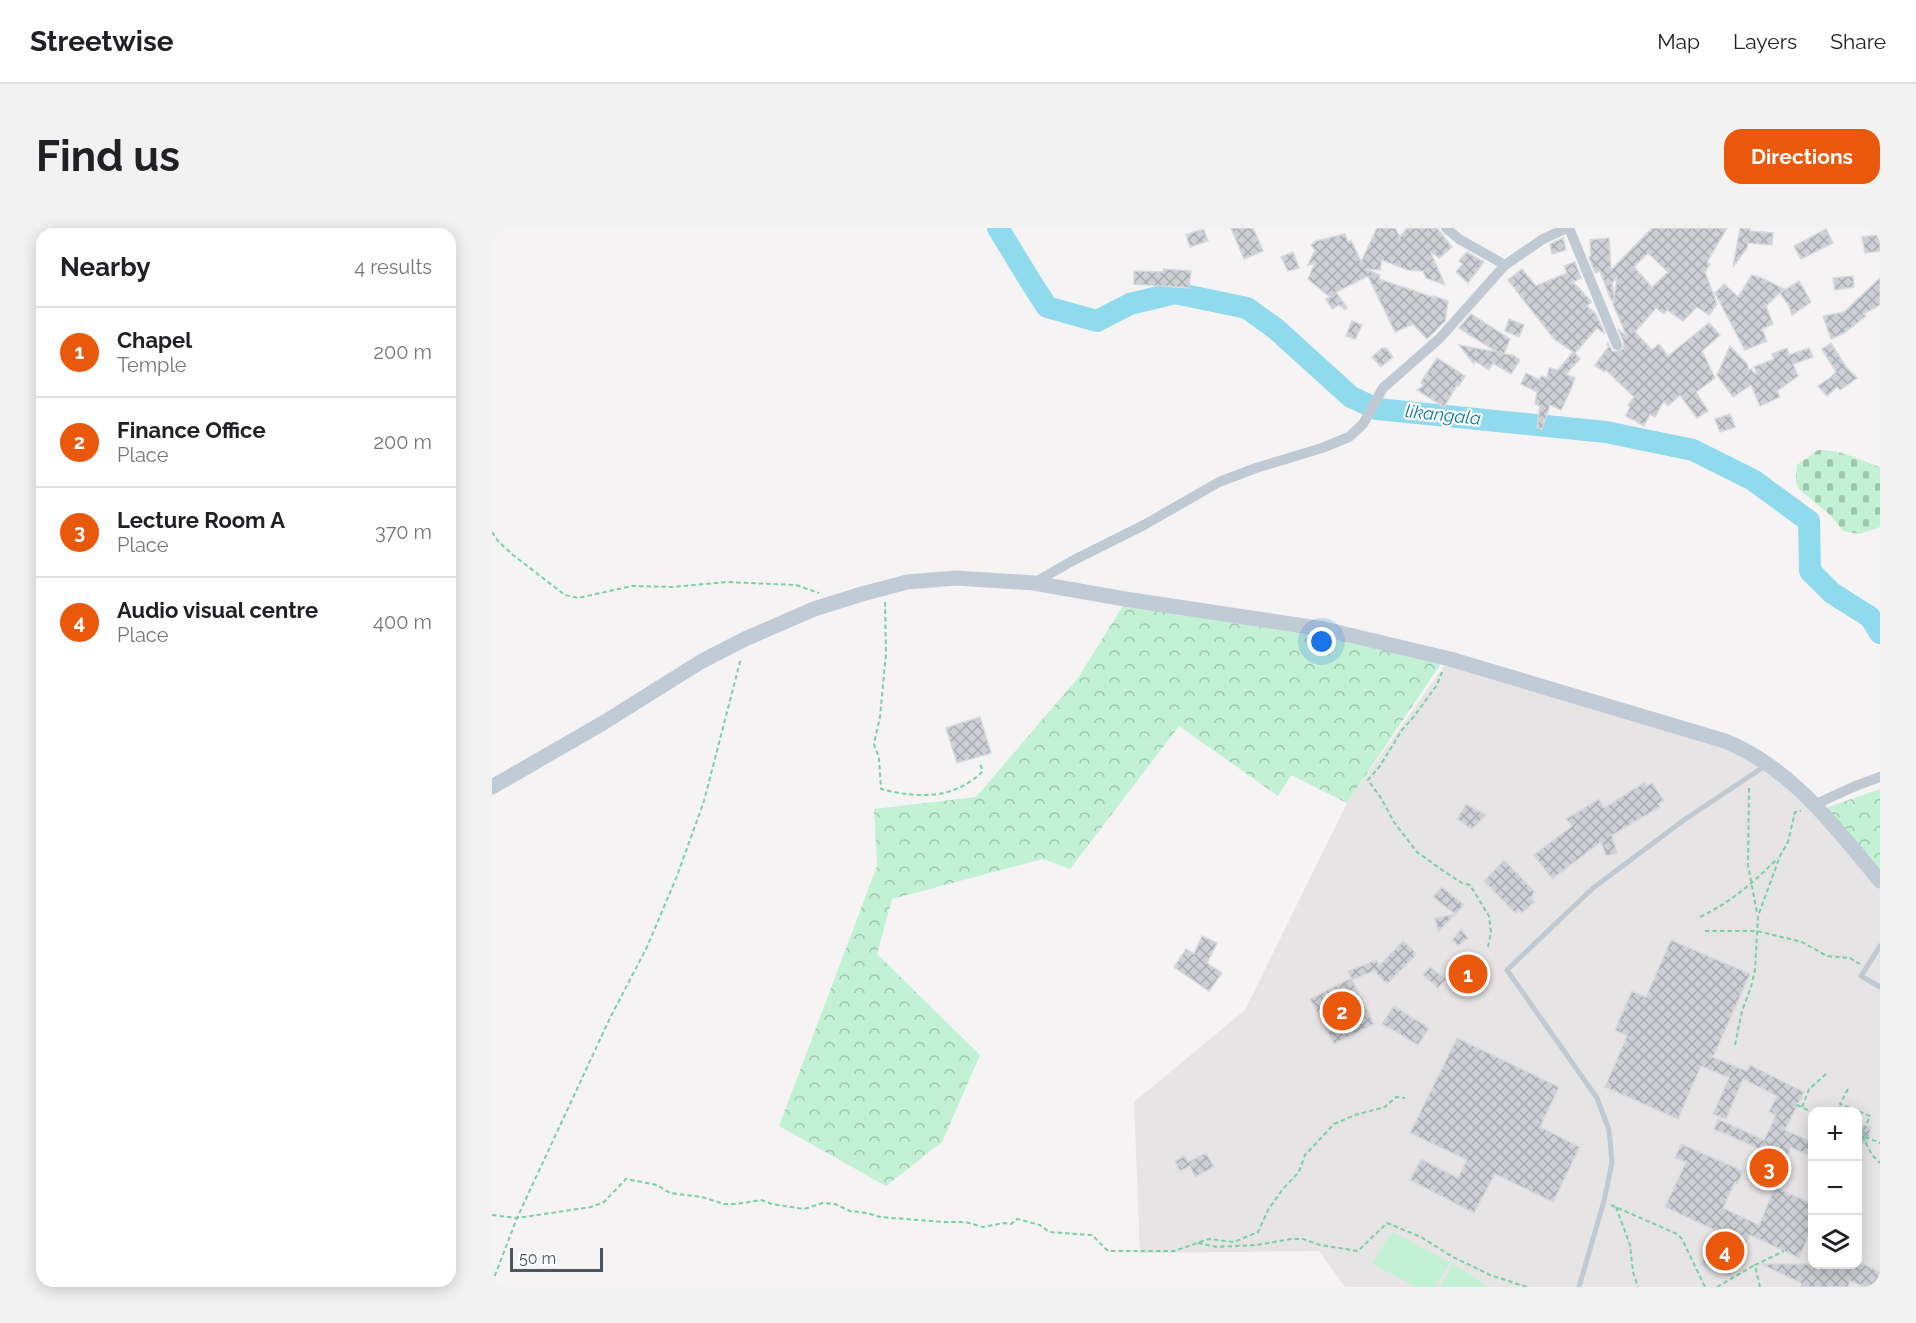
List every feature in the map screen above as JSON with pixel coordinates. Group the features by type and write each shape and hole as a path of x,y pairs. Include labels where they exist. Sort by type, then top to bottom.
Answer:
{"street":[{"path":"1446,228 1454,236 1505,265"},
{"path":"1034,583 1144,525 1219,482 1349,437 1363,424 1390,380 1440,338 1505,265 1543,239 1568,228 1617,345"},
{"path":"492,787 603,723 702,661 745,639 814,609 897,584 923,580 956,578 1009,580 1309,626 1450,659 1725,741 1750,752 1769,764 1813,803 1880,881"},
{"path":"1813,803 1880,777"}],"lane":[{"path":"1579,1287 1604,1201 1612,1162 1612,1148 1603,1112 1585,1081 1507,970 1593,888 1684,820 1769,764"},
{"path":"1880,946 1861,976 1880,987"}],"path":[{"path":"492,532 513,555 565,596 578,598 632,586 672,587 726,582 773,583 796,585 822,594 835,603"},
{"path":"897,584 885,602 886,653 880,717 874,744 879,758 881,789 900,794 925,795 955,791 973,781 983,771 980,764"},
{"path":"492,1283 517,1218 610,1018 647,947 677,876 704,801 745,639"},
{"path":"1450,659 1442,670 1437,685 1402,730 1380,766 1368,780 1394,822 1417,852 1462,884 1470,885 1489,916 1491,932 1488,947"},
{"path":"1735,1045 1742,1011 1755,970 1758,916 1748,865 1749,777"},
{"path":"1758,916 1780,856 1788,842 1795,812 1813,803"},
{"path":"1700,917 1724,905 1751,884 1780,856"},
{"path":"1705,931 1757,931 1802,942 1827,956 1850,958 1866,967"},
{"path":"1802,1107 1809,1089 1827,1074"},
{"path":"1847,1107 1840,1104 1848,1089"},
{"path":"492,1215 517,1218 591,1207 604,1202 626,1179 657,1185 670,1193 702,1197 724,1204 762,1200 772,1204 804,1209 823,1203 836,1204 850,1211 880,1217 965,1222 983,1227 1011,1224 1017,1219 1040,1225 1049,1232 1092,1235 1108,1251 1173,1251 1209,1239 1234,1242 1258,1233 1268,1210 1299,1172 1305,1155 1334,1124 1354,1115 1385,1107 1396,1097 1406,1098"},
{"path":"1797,1105 1808,1110"},
{"path":"1862,1113 1869,1116 1862,1129"},
{"path":"1862,1136 1880,1143"},
{"path":"1862,1137 1872,1155 1880,1163"},
{"path":"1604,1201 1677,1234 1682,1239 1705,1287"},
{"path":"1616,1207 1629,1245 1638,1287"},
{"path":"1195,1243 1216,1247 1303,1239 1320,1245 1358,1251 1387,1222 1421,1237 1451,1256 1490,1275 1527,1287"},
{"path":"1716,1287 1784,1251"},
{"path":"1755,1265 1760,1287"}],"shaded area":[{"path":"1446,663 1723,737 1768,765 1880,879 1880,1287 1345,1287 1319,1251 1140,1253 1134,1102 1245,1010 1347,803"}],"green space":[{"path":"1818,450 1842,453 1880,467 1880,527 1859,534 1843,531 1830,515 1799,489 1796,482 1797,465"},
{"path":"1124,604 1325,631 1442,662 1347,803 1291,775 1278,796 1179,726 1070,869 1043,859 892,899 877,954 980,1055 942,1142 886,1186 779,1126 877,866 874,809 976,797 1078,678"},
{"path":"1880,789 1880,880 1820,810"},
{"path":"1392,1232 1450,1262 1435,1287 1415,1287 1372,1263"},
{"path":"1453,1264 1490,1287 1440,1287"}],"building":[{"path":"1231,228 1253,228 1263,251 1244,259"},
{"path":"1377,228 1395,228 1400,237 1407,228 1437,228 1452,247 1439,258 1430,251 1445,285 1426,278 1423,271 1408,270 1382,260 1380,270 1365,269 1380,275 1379,279 1448,301 1445,321 1427,339 1413,324 1395,332 1368,276 1336,292 1347,308 1345,310 1339,305 1332,309 1326,299 1330,297 1308,279 1315,263 1308,265 1315,250 1311,245 1316,241 1345,234 1348,242 1351,240 1361,262"},
{"path":"1652,228 1727,228 1707,262 1710,264 1705,272 1717,304 1709,315 1697,307 1683,321 1667,310 1664,314 1656,308 1635,332 1652,350 1659,344 1668,356 1709,323 1720,335 1702,351 1715,378 1696,392 1708,411 1697,418 1680,395 1668,406 1664,401 1655,417 1650,414 1644,426 1626,416 1630,407 1628,405 1634,397 1606,370 1604,372 1595,365 1609,346 1608,343 1612,351 1623,349 1624,343 1618,329 1627,337 1613,304 1614,299 1611,300 1600,271 1595,273 1589,257 1591,256 1590,240 1609,238 1611,270","holes":["1648,253 1668,272 1652,287 1634,267","1617,278 1614,298 1612,283"]},
{"path":"1740,228 1773,233 1772,245 1748,243 1747,248 1733,267"},
{"path":"1826,229 1833,243 1801,259 1794,246"},
{"path":"1204,230 1208,241 1190,247 1186,235"},
{"path":"1880,235 1880,251 1865,253 1862,237"},
{"path":"1563,238 1566,250 1552,254 1550,244"},
{"path":"1293,252 1299,268 1288,271 1281,257"},
{"path":"1467,252 1484,262 1468,283 1456,272 1463,264 1459,261"},
{"path":"1575,262 1581,278 1573,282 1590,300 1587,306 1596,314 1605,334 1597,328 1575,353 1580,359 1566,374 1575,378 1561,410 1550,405 1542,429 1537,428 1540,406 1535,404 1537,392 1521,384 1526,373 1540,380 1541,376 1547,378 1549,368 1558,370 1573,352 1554,339 1508,280 1522,269 1536,286 1567,273 1564,266"},
{"path":"1164,269 1191,271 1189,288 1134,284 1134,271 1163,272"},
{"path":"1752,275 1784,289 1766,306 1773,324 1762,329 1767,341 1745,350 1715,293 1724,284 1738,297"},
{"path":"1853,276 1854,287 1835,290 1833,278"},
{"path":"1880,278 1880,305 1863,314 1866,316 1844,333 1831,339 1823,316 1844,312"},
{"path":"1799,281 1811,302 1792,315 1780,293"},
{"path":"1471,314 1510,339 1504,354 1513,355 1520,360 1511,374 1493,363 1489,370 1475,361 1474,364 1459,345 1497,352 1459,328"},
{"path":"1509,319 1524,325 1519,337 1505,331"},
{"path":"1352,321 1362,325 1355,339 1346,336"},
{"path":"1831,343 1846,367 1857,378 1840,390 1837,387 1827,396 1818,386 1836,372 1822,349"},
{"path":"1730,346 1747,364 1749,370 1751,369 1755,374 1757,373 1754,367 1774,359 1772,354 1787,348 1789,355 1809,348 1813,357 1793,364 1798,376 1777,391 1780,397 1760,406 1751,385 1733,397 1717,375"},
{"path":"1382,348 1386,348 1393,357 1381,367 1372,357"},
{"path":"1437,358 1465,376 1444,407 1417,390 1423,386 1421,382"},
{"path":"1730,414 1735,427 1720,432 1715,419"},
{"path":"980,717 991,753 957,763 946,728"},
{"path":"1645,782 1647,786 1652,783 1664,801 1658,804 1660,807 1612,835 1617,853 1606,856 1601,842 1552,879 1534,855 1572,826 1566,819 1599,799 1604,808"},
{"path":"1466,804 1486,815 1472,829 1457,819"},
{"path":"1504,860 1535,892 1531,898 1534,902 1522,913 1519,910 1515,913 1484,881"},
{"path":"1442,887 1464,905 1438,932 1435,918 1455,914 1433,897"},
{"path":"1461,929 1468,938 1458,946 1452,940"},
{"path":"1202,936 1217,943 1207,963 1222,973 1209,991 1174,967 1186,949 1194,954"},
{"path":"1671,940 1750,974 1713,1057 1747,1071 1750,1065 1804,1092 1785,1130 1808,1140 1808,1155 1791,1147 1775,1183 1754,1174 1764,1151 1714,1129 1718,1119 1764,1140 1776,1115 1769,1112 1777,1096 1743,1079 1726,1119 1713,1114 1729,1078 1701,1066 1678,1119 1605,1087 1627,1036 1615,1030 1632,991 1646,997"},
{"path":"1403,941 1415,952 1415,956 1387,984 1374,971 1352,980 1348,971 1377,960 1379,966"},
{"path":"1459,954 1476,971 1476,978 1467,984 1446,967"},
{"path":"1430,967 1446,979 1438,988 1423,975"},
{"path":"1351,978 1374,1024 1334,1044 1310,999"},
{"path":"1394,1006 1429,1028 1418,1045 1382,1024"},
{"path":"1457,1038 1559,1087 1540,1127 1580,1147 1553,1202 1495,1174 1474,1213 1410,1180 1421,1159 1458,1178 1467,1160 1410,1133"},
{"path":"1862,1125 1871,1127 1867,1144 1862,1143"},
{"path":"1681,1144 1743,1171 1738,1184 1735,1182 1723,1208 1759,1225 1775,1187 1808,1202 1808,1237 1799,1258 1750,1235 1730,1276 1701,1265 1717,1231 1665,1207 1686,1162 1675,1158"},
{"path":"1206,1153 1214,1167 1195,1177 1190,1166 1180,1171 1175,1161 1185,1156 1188,1162"},
{"path":"1761,1264 1808,1264 1808,1269 1862,1269 1863,1264 1880,1272 1880,1287 1865,1287 1850,1281 1848,1287 1801,1287 1801,1283"}],"waterway":[{"name":"likangala","path":"998,228 1047,307 1097,321 1130,304 1175,293 1247,308 1276,329 1351,397 1377,409 1606,432 1693,450 1753,480 1809,521 1810,571 1832,593 1870,617 1880,633"}],"place":[{"name":"Chapel","path":"1468,974"},
{"name":"Finance Office","path":"1342,1011"},
{"name":"Lecture Room A","path":"1769,1168"},
{"name":"Audio visual centre","path":"1725,1251"}]}
